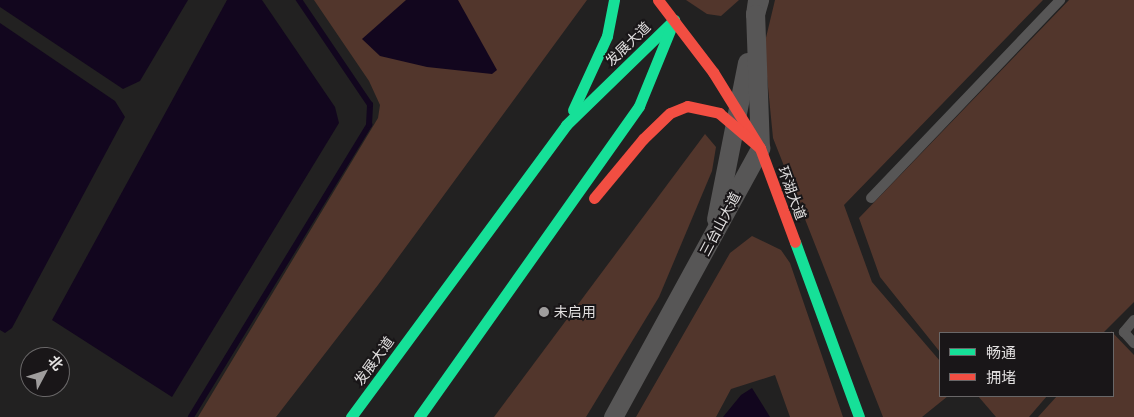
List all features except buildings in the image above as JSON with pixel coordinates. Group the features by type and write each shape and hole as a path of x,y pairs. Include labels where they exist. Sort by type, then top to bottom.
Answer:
{"main road":[{"path":"566,125 607,36 614,0"},
{"name":"环湖大道","path":"658,0 674,20 737,119 760,148 859,417"},
{"name":"发展大道","path":"351,417 566,125 674,20"},
{"name":"发展大道","path":"419,417 639,106 674,20"},
{"path":"584,210 670,113 687,106 705,108 737,119 760,148"},
{"path":"507,293 572,224"}],"street":[{"path":"711,240 737,119 757,5"},
{"path":"757,5 760,148"},
{"name":"三台山大道","path":"613,417 760,148"}],"lane":[{"path":"871,198 1060,0"},
{"path":"1134,320 1124,332 1134,342"}],"shaded area":[{"path":"0,0 188,0 140,81 123,89 0,7"},
{"path":"227,0 262,0 335,107 339,123 172,397 52,320"},
{"path":"314,0 587,0 378,285 276,417 198,417 378,118 380,105 369,81"},
{"path":"406,0 458,0 497,70 492,74 427,67 380,56 362,39"},
{"path":"686,0 739,0 721,16 707,14"},
{"path":"775,0 1043,0 844,205 872,282 939,360 939,397 947,397 922,417 883,417 773,138 764,46"},
{"path":"1069,0 1134,0 1134,302 1104,332 939,332 939,351 880,277 859,218"},
{"path":"0,23 115,101 125,117 12,328 5,333 0,330"},
{"path":"705,134 716,147 712,171 659,297 586,417 494,417"},
{"path":"752,236 781,250 790,263 843,417 790,417 775,375 731,389 716,417 636,417 730,253"},
{"path":"1114,334 1134,355 1134,417 1038,417 1056,397 1114,397"},
{"path":"752,388 770,417 723,417 741,395"},
{"path":"979,397 1046,397 1029,417 996,417"}],"waterway":[{"path":"191,417 369,125 370,105 299,0"}],"traffic: fast":[{"path":"573,110 607,36 614,0"},
{"path":"351,417 566,125 674,20"},
{"path":"419,417 639,106 670,30"},
{"path":"795,242 859,417"}],"traffic: jam":[{"path":"658,0 713,72 760,148 795,242"},
{"path":"594,198 643,139 670,113 687,106 719,113 760,148"}],"place":[{"name":"未启用","path":"544,312"}]}
